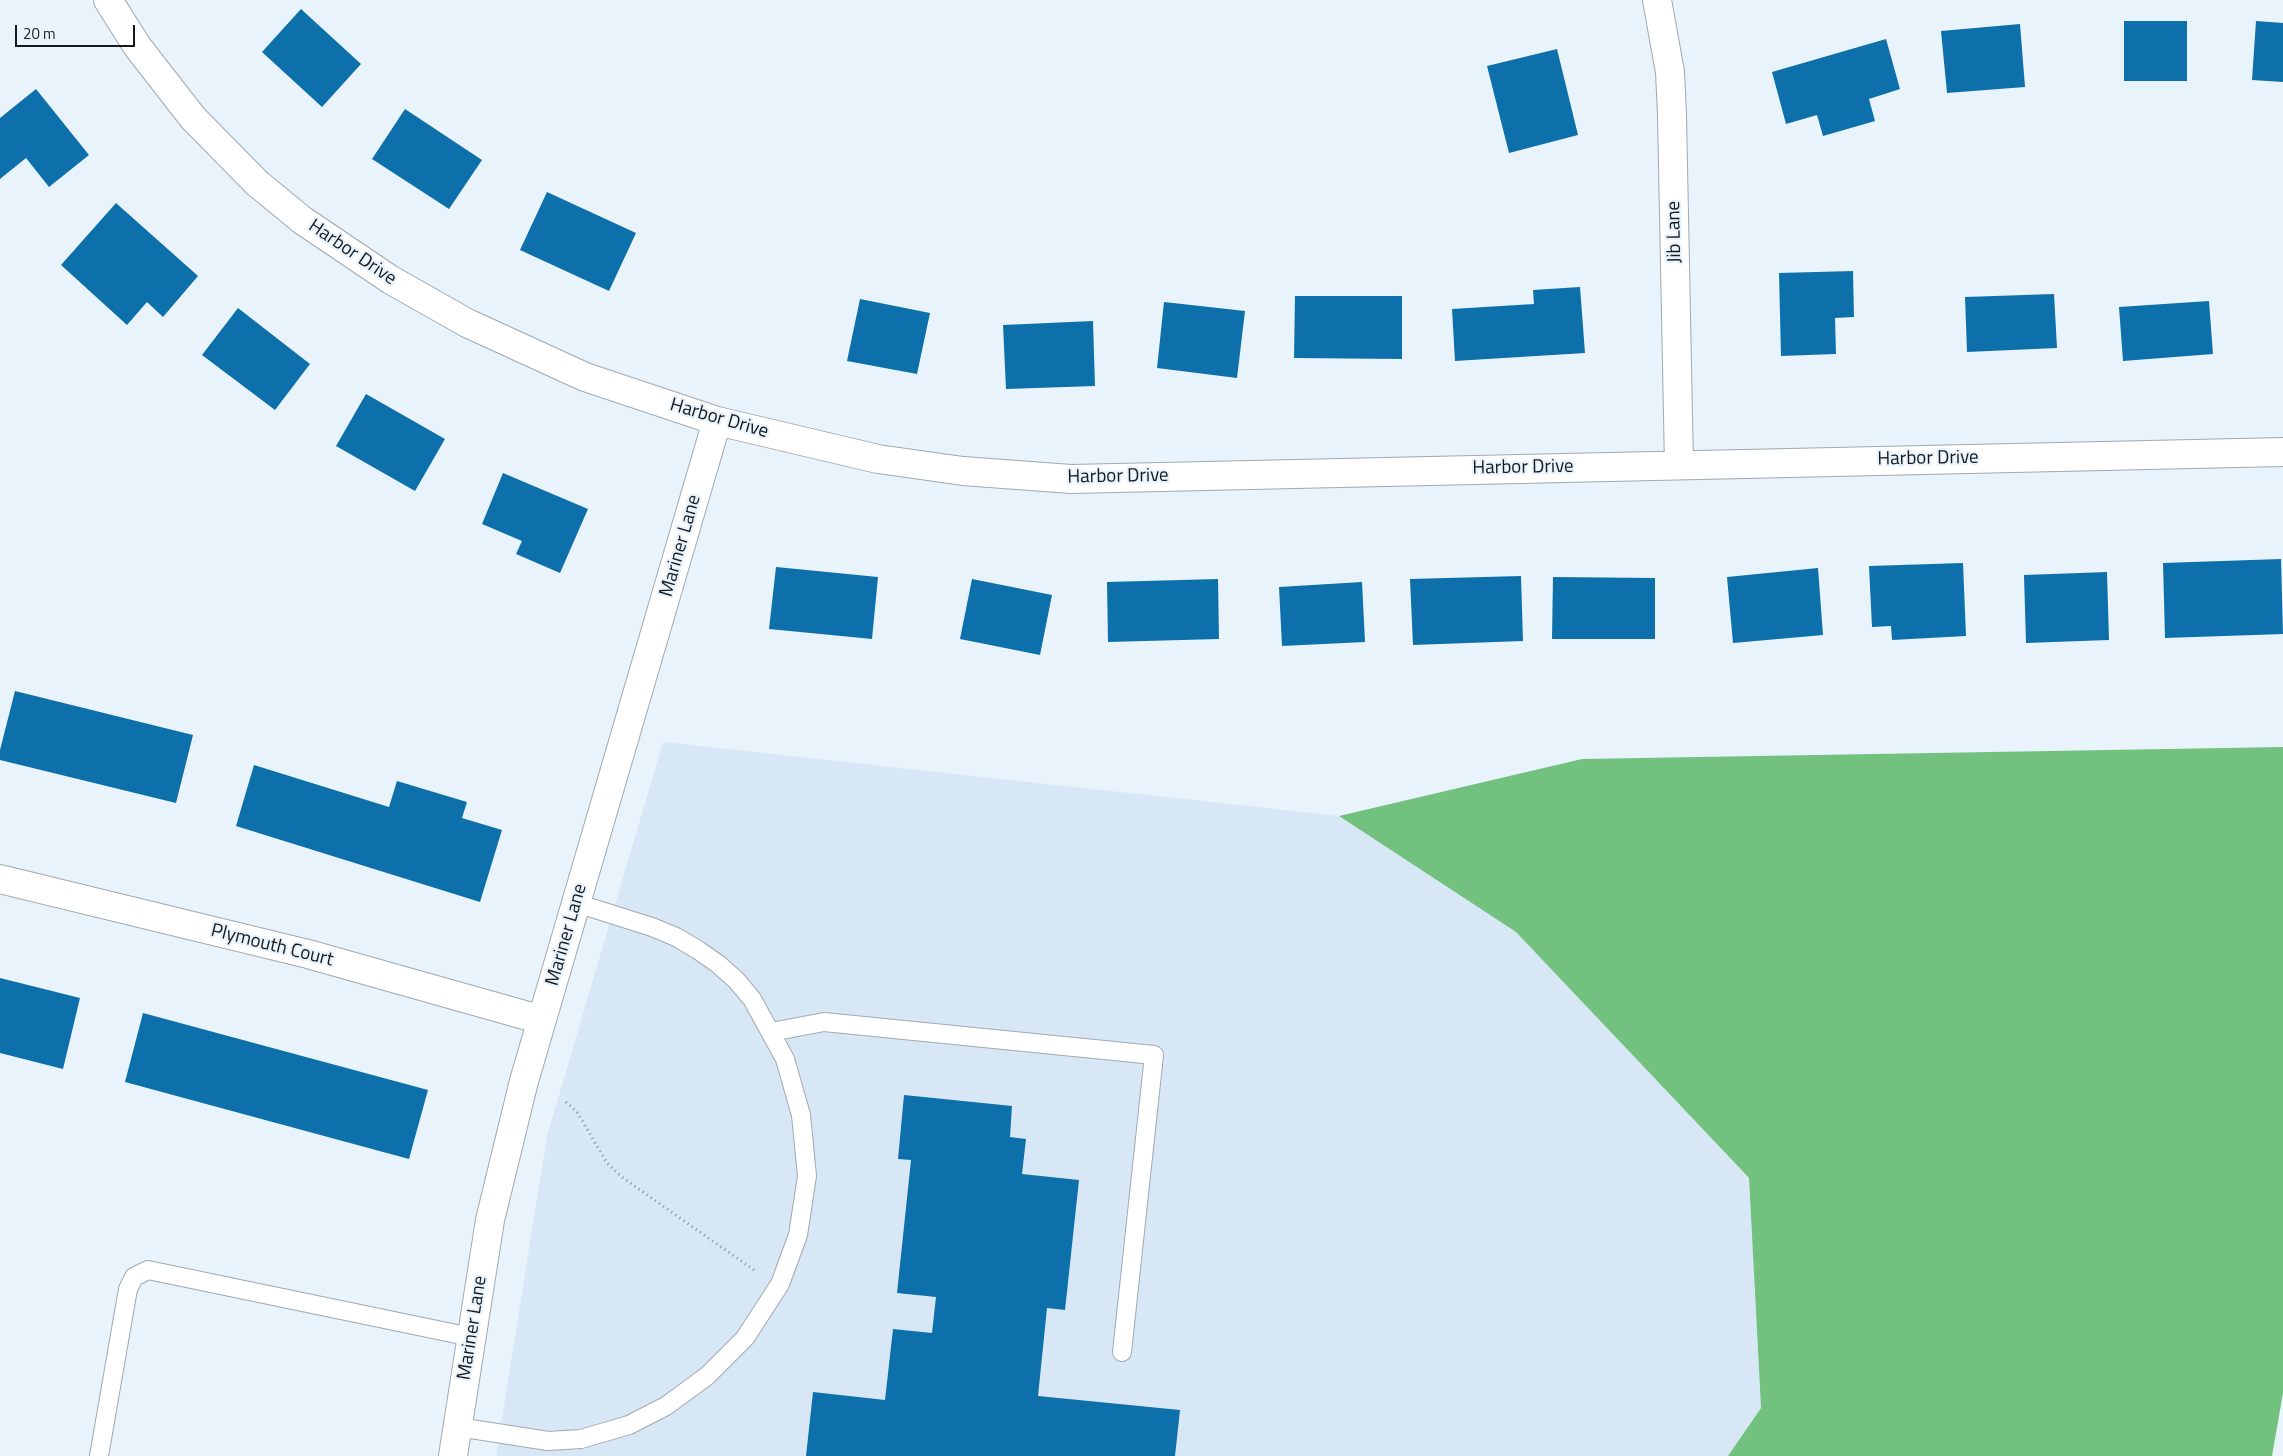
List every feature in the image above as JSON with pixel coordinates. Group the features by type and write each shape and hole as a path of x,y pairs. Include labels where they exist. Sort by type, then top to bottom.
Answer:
{"street":[{"name":"Harbor Drive","path":"108,0 137,46 193,118 257,183 302,220 392,280 467,324 585,377 717,422 878,459 964,471 1071,479 2283,452"},
{"name":"Jib Lane","path":"1661,1 1670,72 1672,115 1680,465"},
{"name":"Mariner Lane","path":"453,1456 490,1220 524,1081 717,422"},
{"name":"Plymouth Court","path":"0,878 308,954 542,1020"}],"lane":[{"path":"458,1427 548,1441 581,1439 629,1425 666,1406 707,1376 744,1338 780,1284 798,1235 807,1176 801,1115 785,1059 752,999 736,980 698,950 652,927 576,903"},
{"path":"771,1032 824,1022 1154,1055 1122,1352"},
{"path":"100,1456 128,1289 134,1277 148,1270 471,1337"}],"path":[{"path":"566,1102 577,1112 607,1163 623,1178 761,1274"}],"shaded area":[{"path":"663,742 1339,816 1516,932 1749,1179 1761,1408 1728,1456 496,1456 547,1136"}],"green space":[{"path":"2283,747 2283,1393 2272,1456 1728,1456 1761,1408 1749,1178 1516,932 1339,816 1582,759"}],"building":[{"path":"301,9 361,64 322,107 262,52"},
{"path":"2124,21 2187,21 2187,81 2124,81"},
{"path":"2256,21 2283,23 2283,82 2252,80"},
{"path":"2020,24 2025,87 1947,93 1941,31"},
{"path":"1886,39 1900,89 1869,99 1875,121 1823,136 1817,115 1786,124 1772,72"},
{"path":"1557,49 1578,135 1509,153 1487,66"},
{"path":"36,89 89,155 49,187 26,158 0,179 0,118"},
{"path":"405,109 482,160 449,209 372,159"},
{"path":"547,192 636,233 609,291 520,250"},
{"path":"116,203 198,276 163,317 147,302 127,325 61,265"},
{"path":"1853,271 1854,317 1835,318 1836,354 1781,356 1779,273"},
{"path":"1580,287 1585,353 1455,361 1452,309 1534,304 1533,290"},
{"path":"2054,294 2057,348 1967,352 1965,297"},
{"path":"1295,296 1402,296 1402,359 1294,358"},
{"path":"860,299 930,313 917,374 847,361"},
{"path":"2209,301 2213,354 2123,361 2119,307"},
{"path":"1164,302 1245,311 1237,378 1157,368"},
{"path":"238,308 310,364 275,410 202,355"},
{"path":"1093,321 1095,386 1006,389 1003,325"},
{"path":"366,394 445,439 415,491 336,446"},
{"path":"503,473 588,509 560,573 516,554 522,541 482,524"},
{"path":"2281,559 2283,634 2165,638 2163,563"},
{"path":"1963,563 1966,636 1892,640 1891,626 1872,627 1869,566"},
{"path":"776,567 878,577 872,639 769,629"},
{"path":"1818,568 1823,635 1733,643 1727,577"},
{"path":"2107,572 2109,640 2026,643 2024,575"},
{"path":"1521,576 1523,641 1413,645 1410,579"},
{"path":"1553,577 1655,578 1655,639 1552,639"},
{"path":"972,579 1052,595 1040,655 960,639"},
{"path":"1218,579 1219,639 1108,642 1107,582"},
{"path":"1362,582 1365,642 1282,646 1279,587"},
{"path":"15,691 193,735 176,803 0,760 0,750"},
{"path":"254,765 389,807 397,781 467,802 462,818 502,830 480,902 236,826"},
{"path":"0,978 80,998 63,1069 0,1053"},
{"path":"143,1013 428,1090 409,1159 125,1082"},
{"path":"904,1095 1012,1106 1010,1137 1026,1139 1022,1174 1079,1180 1065,1310 1047,1308 1038,1396 1180,1410 1175,1456 806,1456 813,1392 885,1400 893,1329 932,1333 936,1297 897,1293 911,1160 898,1159"}]}
